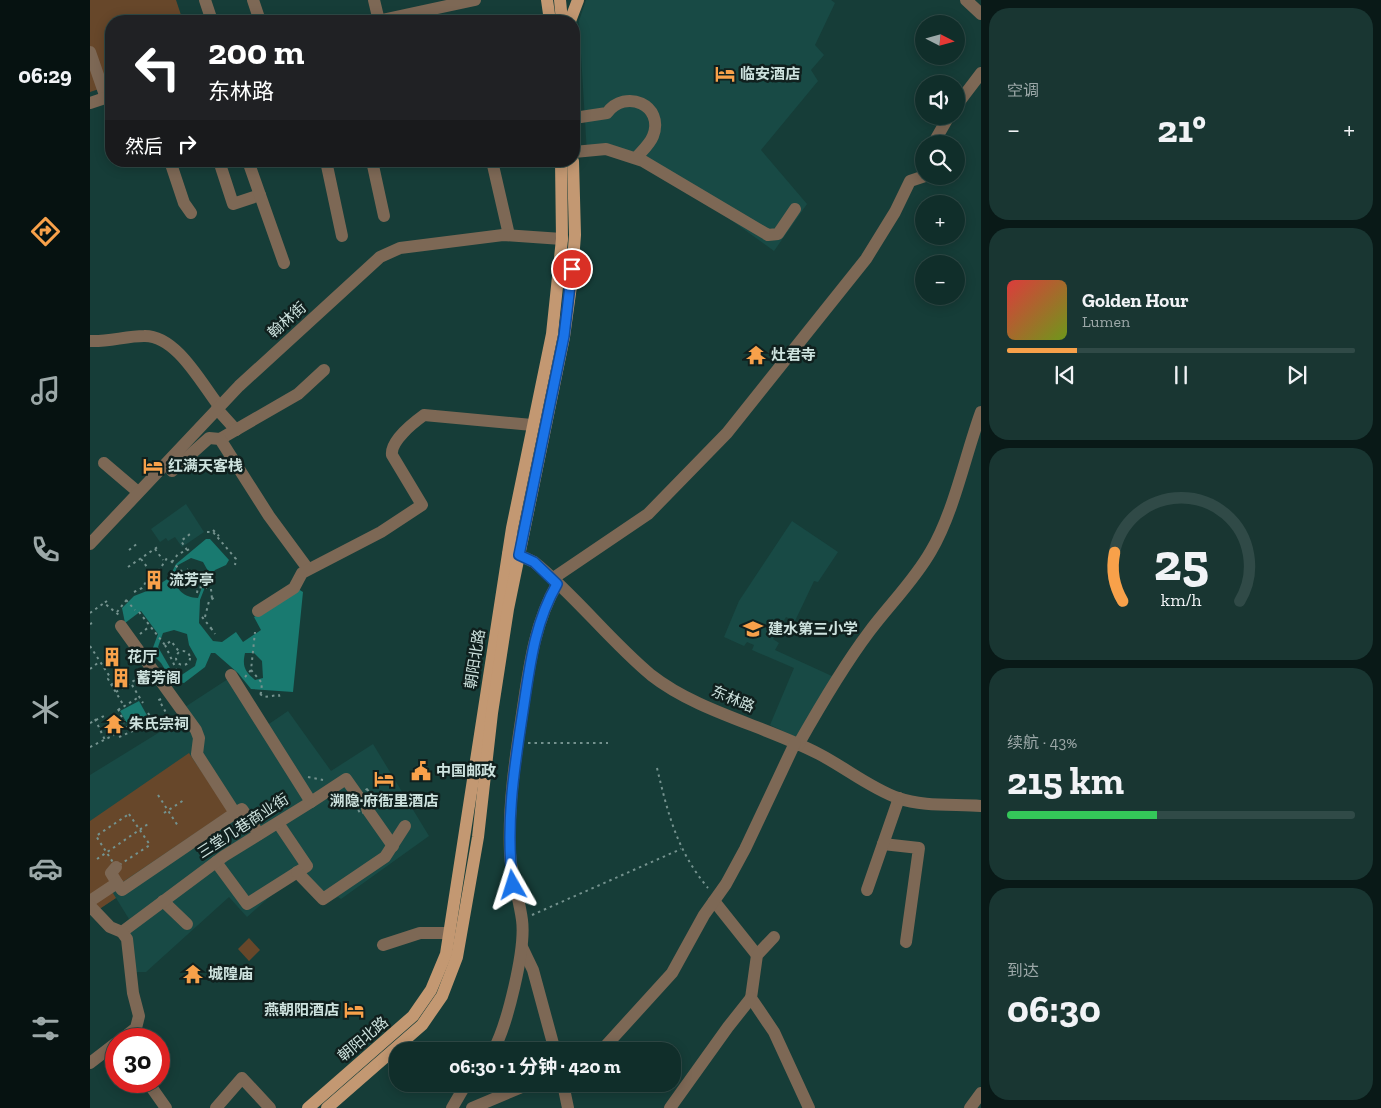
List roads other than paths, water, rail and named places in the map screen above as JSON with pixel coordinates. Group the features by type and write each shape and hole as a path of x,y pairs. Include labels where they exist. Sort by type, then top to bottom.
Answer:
{"main road":[{"path":"547,0 549,15"},
{"path":"560,0 561,15"},
{"path":"572,15 578,0"},
{"name":"朝阳北路","path":"326,1108 422,1025 442,996 453,970 478,837 492,713 532,425 552,334 562,240 561,167"},
{"name":"朝阳北路","path":"308,1108 400,1029 419,1008 431,990 442,966 513,554 564,336 570,295 575,235 573,167"}],"street":[{"path":"205,0 210,15"},
{"path":"253,0 258,15"},
{"path":"374,0 377,15"},
{"path":"411,15 475,0"},
{"path":"966,0 981,14"},
{"path":"90,52 105,90"},
{"path":"965,94 981,72"},
{"path":"90,103 105,98"},
{"path":"580,117 607,113 614,105 622,101 633,100 642,103 653,114 655,130 651,140 636,158"},
{"path":"580,152 606,150 636,158 768,235 778,234 795,209"},
{"path":"172,167 184,203 190,213"},
{"path":"221,167 233,204 260,195"},
{"path":"250,167 284,263"},
{"path":"327,167 342,236"},
{"path":"373,167 384,216"},
{"path":"493,167 509,235"},
{"path":"497,1042 506,1021 522,947 522,919 513,885 510,852 512,792 518,743 533,643 543,610 555,581 648,514 728,433 866,259 910,182 915,180"},
{"name":"翰林街","path":"92,538 218,407 364,270 386,254 400,248 509,235 562,240"},
{"path":"90,341 143,336 163,340 175,347 236,430"},
{"path":"172,471 209,438 220,439 298,394 324,370"},
{"path":"609,1042 672,974 746,849 796,744 829,689 849,660 914,577 931,551 950,507 981,412"},
{"path":"258,612 294,588 302,573 381,532 422,505 392,455 391,450 394,443 424,415 532,425"},
{"path":"220,439 269,516 308,570"},
{"path":"104,463 138,492"},
{"name":"东林路","path":"513,554 534,562 642,666 662,682 685,696 818,753 869,784 899,798 920,803 981,806"},
{"path":"121,626 196,730 199,738 197,754 235,813"},
{"name":"三堂几巷商业街","path":"122,932 216,862 311,802 232,675"},
{"path":"311,802 346,779 358,796"},
{"path":"867,890 899,798"},
{"path":"116,867 111,873 122,890 242,809 259,834"},
{"path":"367,809 393,846"},
{"path":"216,862 247,904 307,866 278,823"},
{"path":"296,872 323,899 385,857 405,826"},
{"path":"883,844 919,848 906,942"},
{"path":"90,901 117,883"},
{"path":"715,900 757,955"},
{"path":"163,901 187,924"},
{"path":"90,906 110,928 122,932 127,939 133,993 140,1016 136,1028"},
{"path":"383,946 420,933 449,932"},
{"path":"670,1108 751,998 757,955 774,937"},
{"path":"522,947 533,970 553,1042"},
{"path":"751,998 774,1032 809,1108"},
{"path":"90,1063 105,1052"},
{"path":"216,1108 242,1078 270,1108"},
{"path":"455,1108 462,1092"},
{"path":"472,1108 510,1092"},
{"path":"565,1092 568,1108"},
{"path":"155,1093 166,1108"},
{"path":"970,1108 981,1093"}],"place":[{"name":"临安酒店","path":"725,74"},
{"name":"灶君寺","path":"756,355"},
{"name":"红满天客栈","path":"153,466"},
{"name":"流芳亭","path":"154,580"},
{"name":"建水第三小学","path":"753,629"},
{"name":"花厅","path":"112,657"},
{"name":"蓄芳阁","path":"121,678"},
{"name":"朱氏宗祠","path":"114,724"},
{"name":"中国邮政","path":"421,771"},
{"name":"溯隐·府衙里酒店","path":"384,779"},
{"name":"城隍庙","path":"193,974"},
{"name":"燕朝阳酒店","path":"354,1010"}]}
